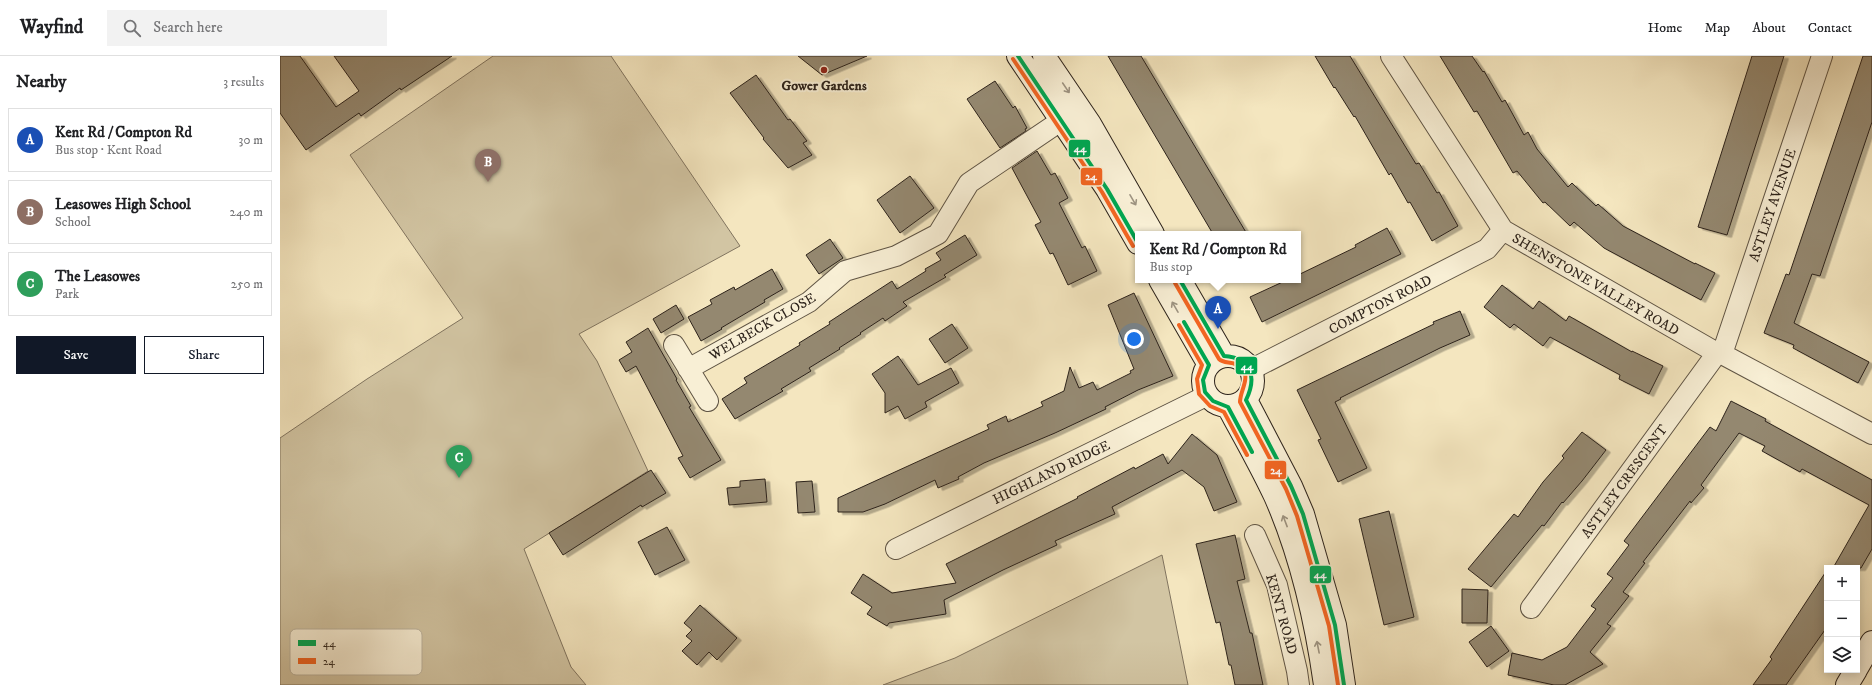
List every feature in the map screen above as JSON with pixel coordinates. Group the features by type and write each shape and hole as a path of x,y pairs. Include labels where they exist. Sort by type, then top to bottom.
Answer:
{"main road":[{"path":"1018,56 1107,189 1135,238"},
{"path":"1044,56 1090,124 1151,231"},
{"path":"1162,283 1216,360"},
{"path":"1181,283 1216,360"},
{"path":"1234,357 1244,362 1250,370 1253,380 1251,391 1237,403 1216,404 1206,396 1202,380 1204,372 1216,360 1234,357"},
{"path":"1237,403 1291,486 1302,514 1335,625 1344,685"},
{"name":"KENT ROAD","path":"1237,403 1287,525 1298,559 1324,676"},
{"path":"1860,662 1872,642"},
{"path":"1847,685 1854,673"}],"street":[{"name":"SHENSTONE VALLEY ROAD","path":"1391,56 1503,230 1720,354 1872,434"},
{"name":"ASTLEY AVENUE","path":"1720,354 1822,56"},
{"name":"WELBECK CLOSE","path":"688,369 809,302 845,271 896,256 938,234 969,183 1062,120"},
{"name":"COMPTON ROAD","path":"1250,370 1487,249 1503,230"},
{"path":"674,345 708,401"},
{"name":"ASTLEY CRESCENT","path":"1531,608 1720,354"},
{"name":"HIGHLAND RIDGE","path":"896,549 1206,396"},
{"name":"KENT ROAD","path":"1255,535 1277,585 1298,678 1324,676"}],"shaded area":[{"path":"493,56 611,56 740,246 579,334 597,361 648,471 524,549 571,667 586,685 280,685 280,438 367,379 463,318 350,155"},
{"path":"1162,555 1188,685 883,685 955,658"}],"building":[{"path":"280,56 300,56 336,107 359,91 334,56 452,56 401,90 400,88 361,116 359,113 306,150 280,113"},
{"name":"Gower Gardens","path":"798,56 867,56 822,75"},
{"path":"1108,56 1141,56 1245,231 1211,231"},
{"path":"1315,56 1350,56 1416,164 1419,163 1437,193 1439,192 1458,226 1432,241 1410,202 1408,203 1391,173 1389,175 1355,116 1354,117 1335,87 1334,88"},
{"path":"1440,56 1472,56 1483,72 1484,71 1502,102 1505,100 1524,135 1528,132 1537,149 1568,187 1572,183 1596,206 1598,204 1623,226 1715,273 1701,300 1604,248 1574,222 1570,226 1545,202 1543,203 1517,171 1513,173 1477,111 1474,112"},
{"path":"1752,56 1784,56 1727,235 1698,227"},
{"path":"1863,56 1872,56 1872,122 1820,276 1812,274 1794,323 1869,362 1858,383 1793,348 1794,345 1764,333 1786,274 1789,275"},
{"path":"756,75 788,120 790,119 807,141 803,143 812,155 788,168 763,139 764,138 730,93"},
{"path":"995,81 1013,108 1015,106 1027,128 1025,129 1026,131 1000,148 967,99"},
{"path":"1037,151 1051,175 1055,173 1068,198 1059,203 1082,248 1085,246 1097,271 1068,285 1053,253 1050,254 1035,225 1041,222 1012,168"},
{"path":"910,176 934,208 900,233 877,200"},
{"path":"1387,228 1401,254 1262,322 1250,297 1280,283 1301,283 1301,274 1356,247 1355,245"},
{"path":"965,235 977,255 944,275 946,277 903,302 907,306 885,321 883,318 860,333 861,334 839,348 840,349 809,368 811,371 781,389 783,391 735,419 722,399 747,383 744,378 800,345 799,343 830,324 829,322 892,281 897,289 926,271 925,269 941,260 936,253"},
{"path":"830,239 843,258 819,274 806,255"},
{"path":"772,269 783,289 764,300 765,302 701,341 688,317 712,304 710,300 734,287 735,290"},
{"path":"1502,285 1533,309 1539,301 1566,321 1569,316 1632,352 1663,366 1649,394 1619,379 1620,375 1550,337 1543,346 1514,324 1510,328 1484,307"},
{"path":"1134,293 1173,376 1138,390 1105,407 1106,409 1055,433 984,463 958,477 959,479 938,488 935,480 885,504 863,512 838,512 838,498 989,429 987,425 1006,416 1008,422 1043,406 1041,402 1064,391 1070,367 1079,388 1093,382 1097,390 1131,373 1130,371 1134,369 1108,305"},
{"path":"676,305 684,319 661,333 653,319"},
{"path":"1460,311 1470,335 1440,348 1340,398 1341,399 1335,402 1367,468 1338,482 1318,440 1321,439 1297,390 1434,324 1433,322"},
{"path":"952,324 968,348 945,363 929,339"},
{"path":"648,328 677,379 676,380 691,406 689,407 721,460 690,478 678,458 683,456 636,366 626,372 619,360 632,352 626,342"},
{"path":"898,356 918,385 951,368 959,383 925,402 927,407 905,419 898,406 885,413 885,393 872,374"},
{"path":"1731,401 1766,419 1765,421 1872,480 1872,549 1861,568 1860,565 1835,565 1869,505 1802,469 1800,472 1762,451 1765,446 1739,433 1701,485 1704,488 1691,503 1690,501 1643,562 1645,563 1623,592 1629,596 1607,624 1611,626 1590,652 1603,664 1565,685 1554,685 1508,675 1512,653 1542,660 1567,647 1596,609 1591,606 1613,578 1607,574 1629,545 1624,541 1710,427 1716,431"},
{"path":"1582,432 1606,450 1582,481 1563,503 1562,502 1544,526 1542,525 1491,587 1468,569 1514,514 1518,517 1543,482 1564,458 1562,456"},
{"path":"1192,434 1217,455 1237,502 1214,511 1204,487 1182,470 1112,507 1115,514 1055,541 1057,545 944,600 946,614 889,623 887,626 867,614 872,607 851,593 863,574 892,593 956,583 946,564 1078,498 1077,497 1134,467 1135,469 1163,454 1168,464"},
{"path":"651,470 666,493 642,507 641,505 563,555 549,533"},
{"path":"765,479 767,502 729,505 727,488 740,487 740,481"},
{"path":"812,481 815,512 798,513 796,482"},
{"path":"1389,511 1414,617 1384,625 1359,519"},
{"path":"667,527 685,560 655,575 638,542"},
{"path":"1235,535 1245,579 1237,581 1250,633 1252,633 1263,685 1235,685 1231,665 1229,665 1220,622 1216,623 1196,544"},
{"path":"1824,575 1824,631 1786,685 1753,685 1772,659 1770,657"},
{"path":"1462,589 1488,590 1487,623 1462,623"},
{"path":"700,605 737,638 717,660 709,652 697,665 682,651 692,641 686,636 692,630 684,623"},
{"path":"1491,626 1509,651 1487,667 1469,642"}],"transit line":[{"name":"44","path":"1018,56 1107,189 1135,238"},
{"name":"24","path":"1013,59 1102,192 1133,246"},
{"name":"24","path":"1175,283 1219,359 1237,365 1245,373 1245,382 1240,402 1286,489 1297,516 1329,626 1338,685"},
{"name":"44","path":"1182,283 1224,356 1241,360 1250,370 1251,384 1246,400 1291,486 1303,514 1335,625 1344,685"},
{"name":"44","path":"1184,322 1209,365 1203,380 1205,392 1213,401 1228,407 1252,452"},
{"name":"24","path":"1179,325 1202,365 1197,379 1199,394 1210,406 1224,412 1247,455"}],"place":[{"name":"Gower Gardens","path":"824,70"},
{"name":"Leasowes High School","path":"488,182"},
{"name":"Kent Rd / Compton Rd","path":"1218,329"},
{"name":"The Leasowes","path":"459,478"}]}
